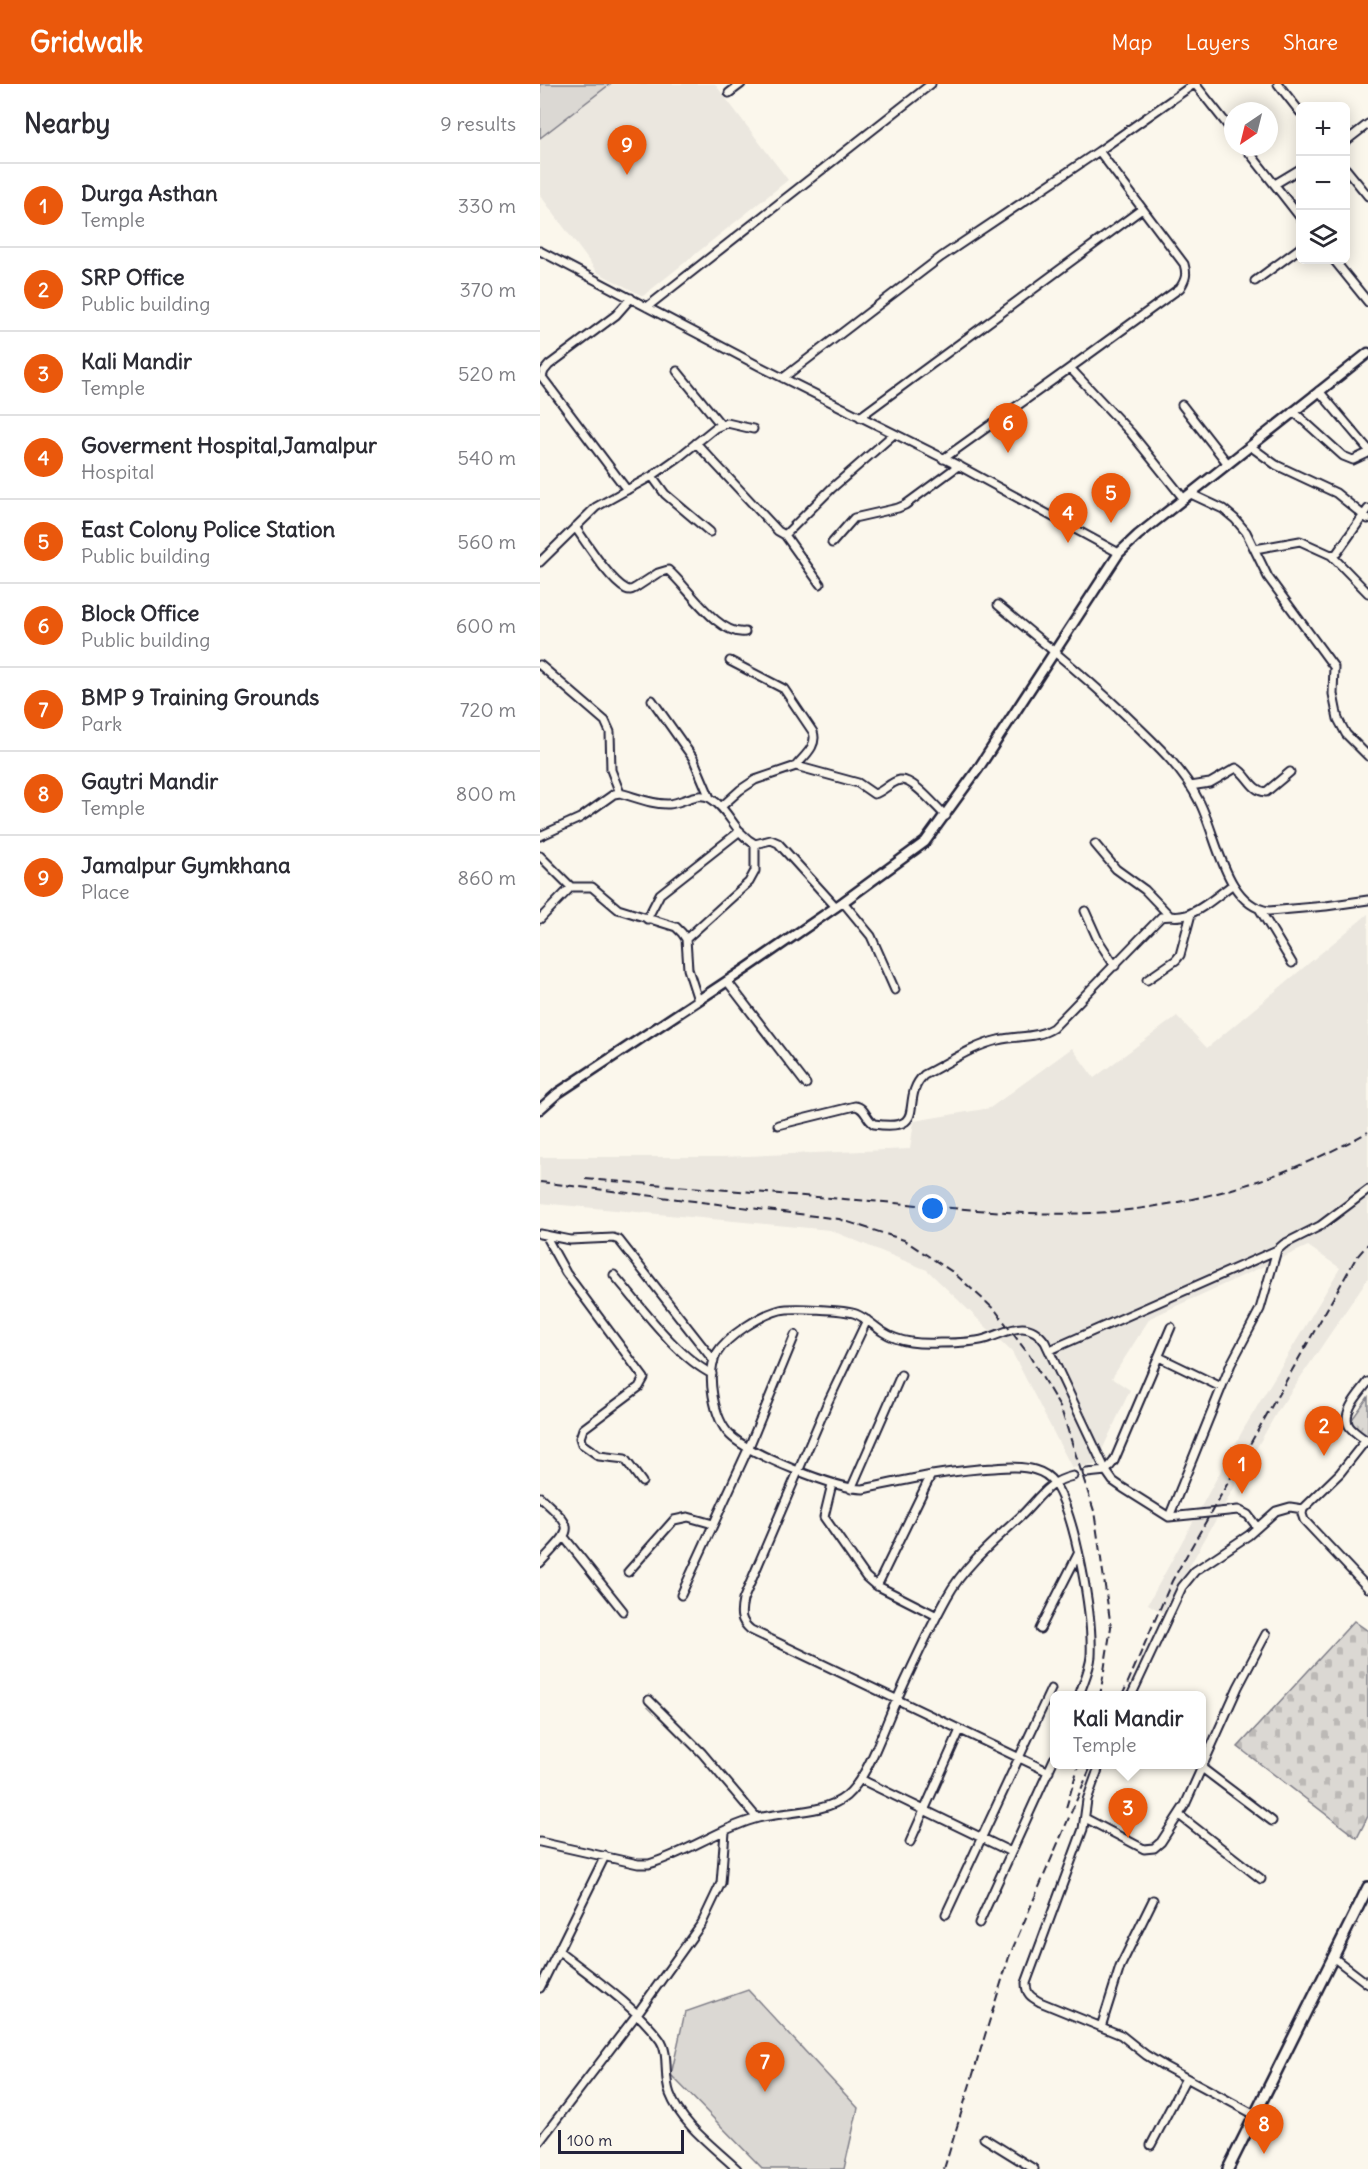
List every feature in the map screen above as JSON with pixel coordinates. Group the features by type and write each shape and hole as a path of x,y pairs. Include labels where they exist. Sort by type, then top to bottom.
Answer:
{"main road":[{"path":"1228,2169 1368,1887"}],"street":[{"path":"729,93 741,84"},
{"path":"647,306 931,84"},
{"path":"783,378 941,258 1195,84 1224,121"},
{"path":"1278,84 1296,107"},
{"path":"1350,138 1368,124"},
{"path":"943,459 1184,283 1186,277 1184,264 1099,151"},
{"path":"1252,156 1296,212"},
{"path":"1275,184 1296,171"},
{"path":"1350,174 1368,196"},
{"path":"860,417 1142,209"},
{"path":"540,251 958,466 1119,553"},
{"path":"1255,281 1296,251"},
{"path":"1337,264 1368,302"},
{"path":"627,490 542,377 549,365 616,315 631,298"},
{"path":"540,1109 558,1093 727,981 916,851 946,816 1119,553 1368,353"},
{"path":"1070,368 1187,497 1222,509 1246,532 1268,577 1334,667 1334,702 1338,719 1346,734 1368,756"},
{"path":"676,371 721,425"},
{"path":"1293,411 1343,456 1353,460 1368,451 1319,391"},
{"path":"1182,405 1228,464"},
{"path":"540,562 596,507 652,476 721,425 727,423 753,429"},
{"path":"785,535 894,434"},
{"path":"696,443 778,531 785,535 820,584"},
{"path":"1250,446 1276,465 1336,493 1367,514 1342,549 1331,555"},
{"path":"832,543 854,518 905,505 958,466"},
{"path":"652,476 665,494 710,532"},
{"path":"574,527 607,571 625,589 631,590 658,573 668,570 721,626 737,633 745,632"},
{"path":"1255,549 1300,541 1331,555 1368,593"},
{"path":"998,605 1106,695 1182,772 1199,802 1232,885 1242,898 1260,910 1292,963"},
{"path":"721,807 755,780 795,766 813,746 815,739 813,732 784,689 730,661"},
{"path":"540,665 604,721 610,732 611,770 620,793"},
{"path":"652,700 693,758 710,798"},
{"path":"795,766 858,783 874,794 896,781 905,780 917,788 946,816"},
{"path":"1190,786 1210,783 1236,768 1260,791 1266,792 1290,772"},
{"path":"540,836 594,811 608,798 620,793 671,804 702,795 710,798 721,807 746,839 755,844 771,840 778,843 871,936 895,990"},
{"path":"647,919 660,894 740,831"},
{"path":"686,939 749,882 755,872 755,844"},
{"path":"1095,844 1116,869 1145,890 1169,915 1181,917 1191,914 1232,885"},
{"path":"540,856 571,887 592,887 618,909 676,927 686,939 688,969 698,1000"},
{"path":"540,919 571,887"},
{"path":"1260,910 1326,906 1368,900"},
{"path":"1085,911 1098,940 1115,966"},
{"path":"1147,980 1180,955 1191,914"},
{"path":"778,1125 855,1106 863,1110 874,1125 908,1122 913,1090 924,1075 999,1039 1041,1035 1047,1032 1066,1017 1156,922 1169,915"},
{"path":"727,981 806,1084"},
{"path":"1050,1350 1277,1251 1284,1244 1327,1221 1368,1190"},
{"path":"543,1234 570,1240 613,1238 619,1240 714,1360"},
{"path":"543,1234 566,1273 644,1378 639,1387 584,1429 580,1438 582,1444 599,1456 624,1459 642,1482"},
{"path":"1169,1516 1231,1364 1260,1309 1277,1251"},
{"path":"614,1275 674,1344 700,1369 712,1374"},
{"path":"1080,1691 1091,1656 1079,1554 1068,1515 1053,1482 1046,1475 1036,1470 1017,1467 970,1469 863,1489 851,1489 832,1484 748,1447 731,1436 721,1423 714,1397 712,1374 717,1352 756,1320 783,1309 851,1312 886,1334 920,1344 978,1340 1016,1327 1040,1335 1050,1350 1106,1471 1113,1481 1169,1516 1238,1510 1248,1515 1257,1527"},
{"path":"867,1320 743,1600 740,1613 743,1623 751,1630 1048,1772"},
{"path":"1106,1471 1118,1452 1171,1327"},
{"path":"681,1595 748,1447 795,1335"},
{"path":"1159,1357 1221,1387"},
{"path":"851,1489 901,1375"},
{"path":"1368,1382 1347,1411 1347,1419 1352,1430 1367,1441 1340,1473 1303,1509 1302,1514 1304,1520 1368,1588"},
{"path":"1087,1473 1106,1471"},
{"path":"877,1586 931,1475"},
{"path":"540,1842 638,1864 649,1864 757,1818 832,1804 844,1798 860,1779 937,1616 963,1574 1053,1482 1073,1476"},
{"path":"832,1484 825,1517 866,1577 877,1586 937,1616"},
{"path":"540,1497 563,1518 567,1525 564,1537 540,1563"},
{"path":"1133,1691 1182,1587 1195,1571 1225,1552 1276,1511 1290,1507 1303,1509"},
{"path":"628,1572 674,1520 688,1517 713,1524"},
{"path":"564,1537 623,1611"},
{"path":"1040,1629 1079,1554"},
{"path":"1206,1759 1238,1687 1266,1634"},
{"path":"946,1914 1050,1691"},
{"path":"649,1700 702,1753 757,1818"},
{"path":"910,1842 960,1730"},
{"path":"979,1923 1050,1768"},
{"path":"1098,1769 1088,1794 1085,1818 1026,1983 1026,1991 1030,1997 1040,2002 1128,2039 1146,2055 1255,2115"},
{"path":"1085,1818 1138,1846 1149,1849 1161,1842 1179,1815 1202,1769"},
{"path":"1203,1769 1272,1821"},
{"path":"860,1779 1011,1852"},
{"path":"1179,1815 1261,1879"},
{"path":"540,2140 637,2014 702,1923 716,1898 724,1867 725,1832"},
{"path":"540,1988 605,1856"},
{"path":"1101,2027 1120,1967 1153,1900"},
{"path":"560,1951 637,2014 662,2042 665,2078 669,2093 678,2110 737,2169"},
{"path":"1334,1958 1368,1984"},
{"path":"1151,2145 1186,2078"},
{"path":"984,2138 1034,2169"}],"shaded area":[{"path":"540,84 715,84 788,180 643,296 597,272 540,195"},
{"path":"1368,914 1368,1278 1277,1412 1163,1613 1148,1604 1243,1430 1340,1268 1308,1246 1150,1318 1112,1378 1130,1390 1095,1465 1072,1468 1012,1352 927,1270 830,1230 540,1203 540,1157 721,1157 910,1149 914,1121 990,1108 1072,1048 1094,1078 1177,1016 1207,1048"}],"green space":[{"path":"540,84 610,84 540,138"},
{"path":"1368,1397 1368,1441 1348,1425"},
{"path":"1354,1621 1368,1631 1368,1816 1357,1838 1238,1747"},
{"path":"748,1990 858,2108 844,2169 763,2169 671,2075 685,2012"}],"railway":[{"path":"585,1179 994,1211 1088,1213 1152,1207 1248,1184 1279,1174 1368,1132"},
{"path":"540,1182 839,1219 904,1240 954,1273 996,1311 1029,1355 1061,1409 1094,1511 1111,1627 1101,1691"},
{"path":"1124,1691 1172,1581 1356,1258 1368,1244"},
{"path":"1066,1808 1078,1769"},
{"path":"944,2169 1009,1957 1090,1769"}],"place":[{"name":"Jamalpur Gymkhana","path":"627,175"},
{"name":"Block Office","path":"1008,453"},
{"name":"East Colony Police Station","path":"1111,523"},
{"name":"Goverment Hospital,Jamalpur","path":"1068,543"},
{"name":"SRP Office","path":"1324,1456"},
{"name":"Durga Asthan","path":"1242,1494"},
{"name":"Kali Mandir","path":"1128,1838"},
{"name":"BMP 9 Training Grounds","path":"765,2092"},
{"name":"Gaytri Mandir","path":"1264,2154"}]}
